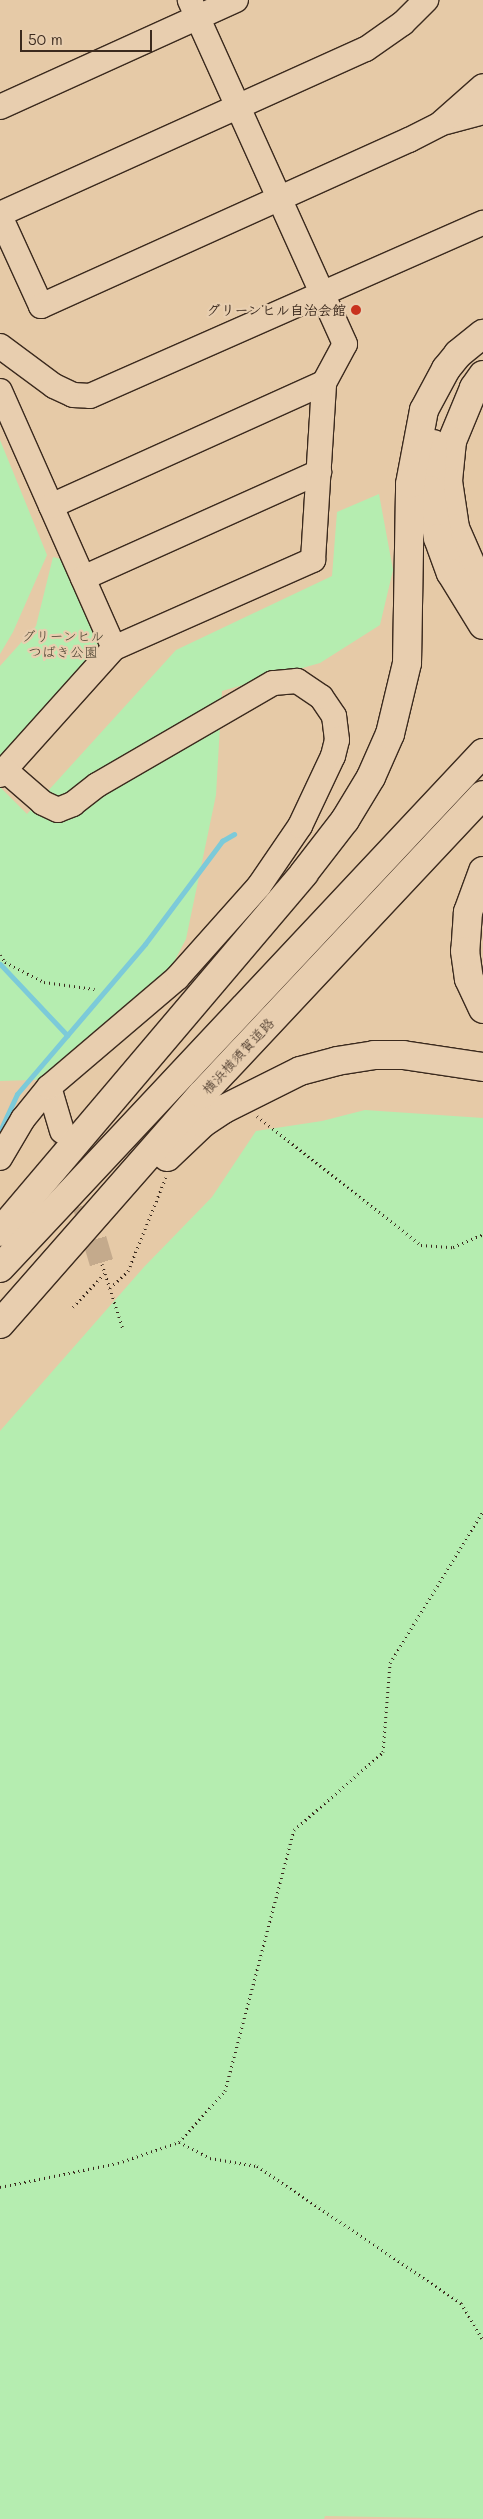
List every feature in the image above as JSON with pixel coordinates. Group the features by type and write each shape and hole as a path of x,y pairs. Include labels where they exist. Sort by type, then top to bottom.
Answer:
{"highway":[{"path":"0,1232 304,873 345,820 371,776 390,734 407,663 410,484 424,410 446,369 458,354 483,334"},
{"path":"483,340 464,364 444,402 430,467 433,513 443,556 483,625"},
{"path":"483,376 461,416 451,448 448,481 455,528 483,592"},
{"name":"横浜横須賀道路","path":"0,1268 483,753"},
{"name":"横浜横須賀道路","path":"0,1324 202,1094 483,795"},
{"path":"483,871 468,912 465,951 469,979 483,1009"},
{"path":"0,1339 162,1162 203,1123 250,1094 300,1071 356,1057 404,1055 483,1067"}],"street":[{"path":"0,107 194,9 236,0"},
{"path":"426,0 403,23 366,48 0,215 41,306 440,124 483,112"},
{"path":"0,1158 23,1119 49,1087 177,978 258,886 300,826 333,756 337,740 334,716 321,697 297,681 273,683 97,785 73,804 58,810 43,803 3,772 114,648 313,560 324,383 345,344 194,9"},
{"path":"440,124 483,86"},
{"path":"0,346 54,386 73,395 90,396 483,223"},
{"path":"51,506 324,383"},
{"path":"0,390 114,648"},
{"path":"83,578 318,472"},
{"path":"49,1087 62,1131"}],"path":[{"path":"0,955 5,962 44,982 95,989"},
{"path":"254,1114 421,1246 453,1247 483,1234"},
{"path":"110,1288 128,1271 169,1170"},
{"path":"102,1264 123,1329"},
{"path":"73,1307 105,1273"},
{"path":"0,2187 118,2163 179,2142 224,2090 294,1830 383,1752 390,1662 483,1511"},
{"path":"179,2142 210,2158 257,2166 461,2303 483,2340"}],"green space":[{"path":"0,440 47,555 13,632 0,654"},
{"path":"379,494 393,570 380,625 320,663 222,691 216,795 186,939 147,1013 125,1039 63,1079 0,1081 0,787 27,814 176,650 332,576 337,512"},
{"name":"グリーンヒル つばき公園","path":"53,557 65,560 101,650 0,762 0,666 36,626"},
{"path":"365,1110 483,1118 483,2519 325,2516 324,2519 0,2519 0,1431 144,1267 212,1197 256,1131 322,1121"}],"waterway":[{"path":"0,1131 17,1094 145,944 222,841 234,834"},
{"path":"0,964 67,1035"}],"tunnel":[{"path":"64,1136 102,1264"}],"place":[{"name":"グリーンヒル自治会館","path":"356,310"}]}
